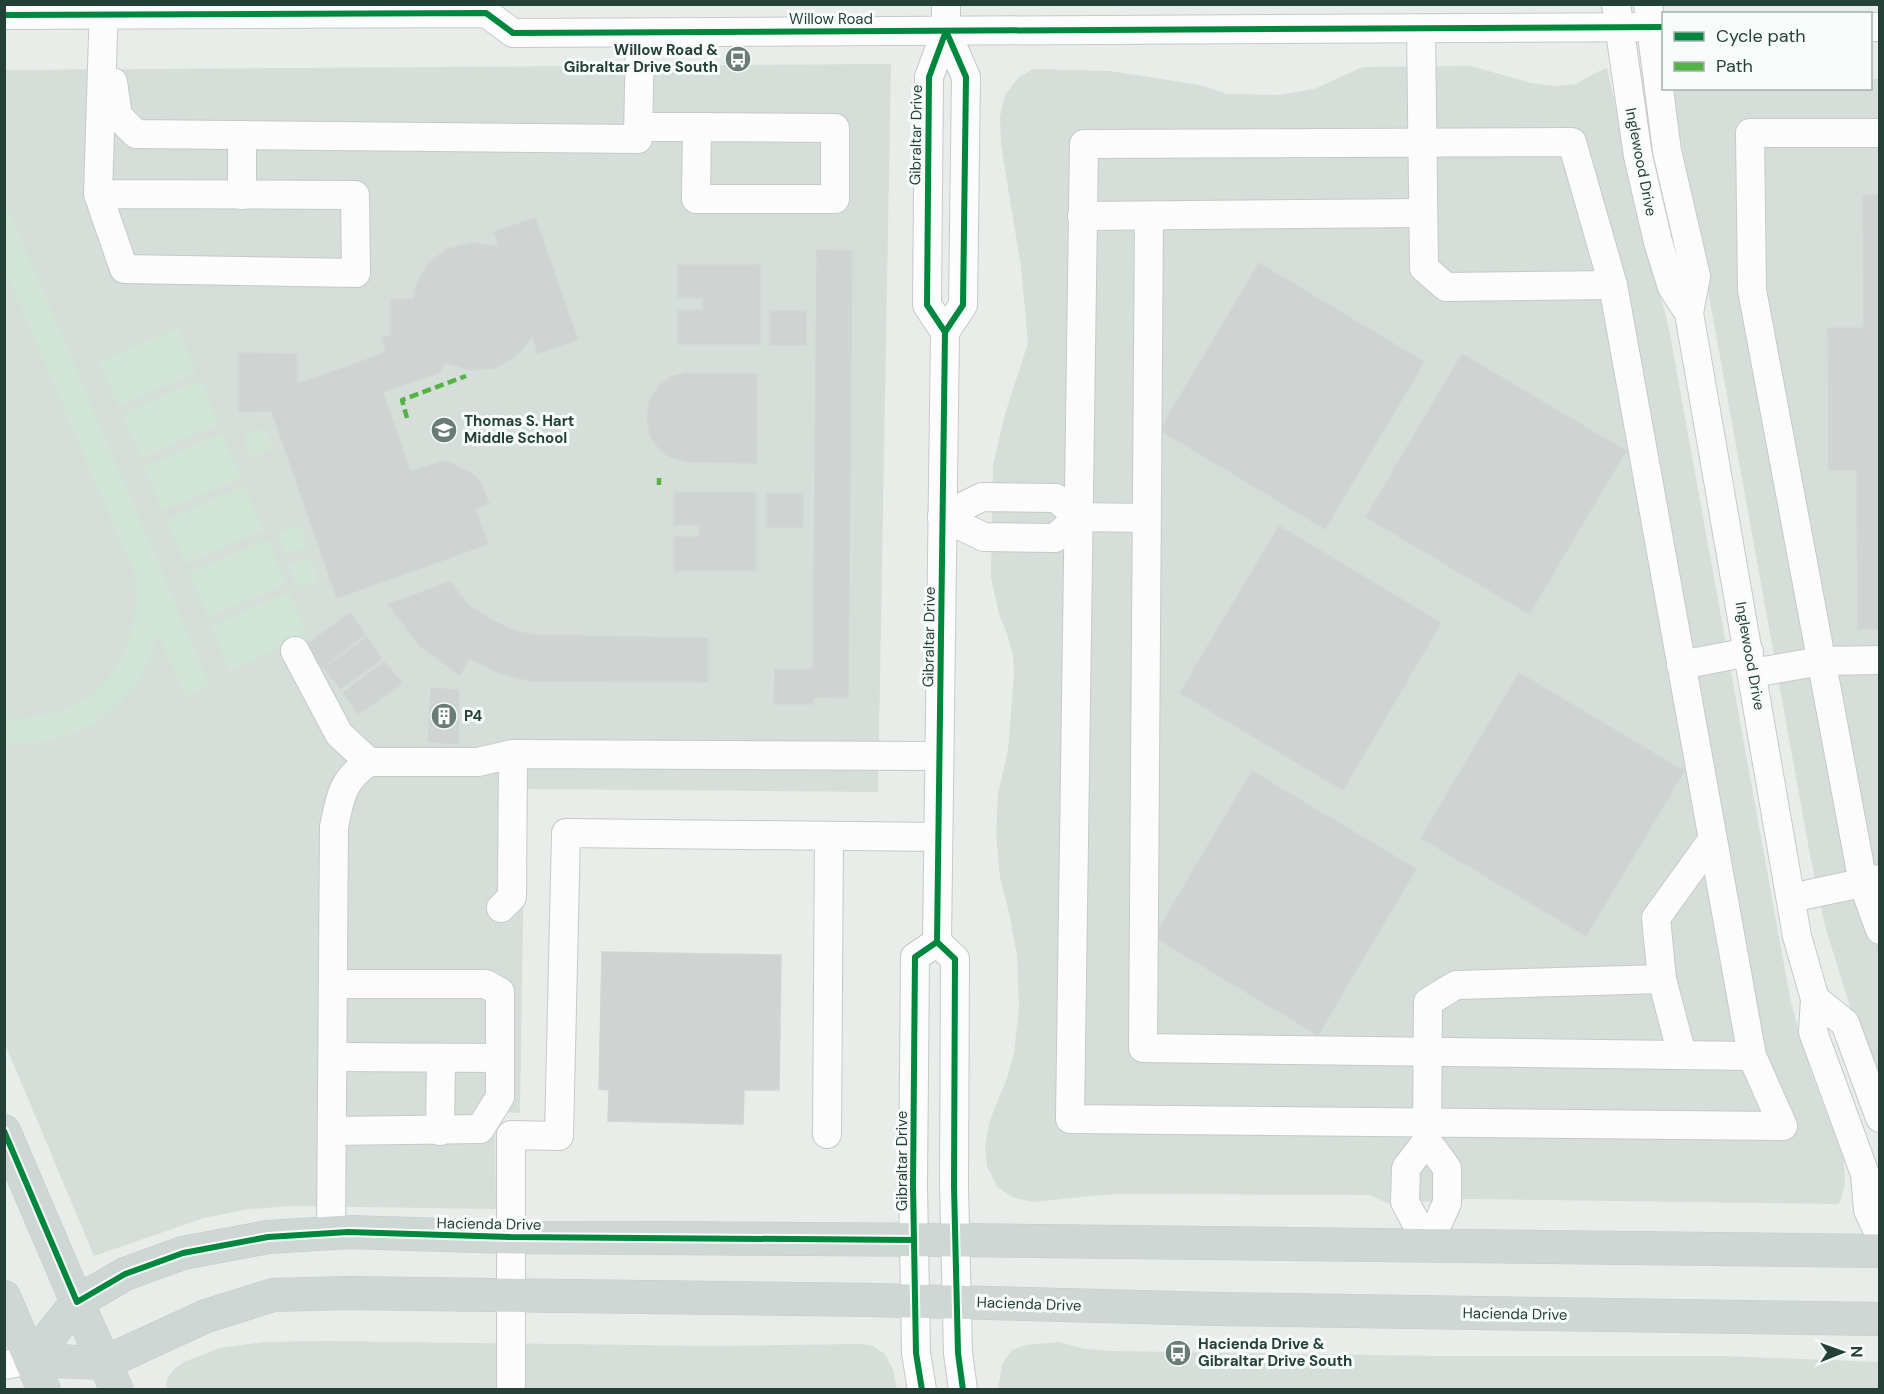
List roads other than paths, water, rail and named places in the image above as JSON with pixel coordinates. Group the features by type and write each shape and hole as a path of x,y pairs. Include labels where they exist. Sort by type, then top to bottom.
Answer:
{"main road":[{"path":"4,1131 110,1376"},
{"name":"Hacienda Drive","path":"26,1371 77,1302 125,1274 183,1253 268,1236 331,1233 511,1237 914,1239 1880,1251"},
{"name":"Hacienda Drive","path":"26,1371 110,1376 206,1316 273,1295 347,1293 915,1301 1239,1310 1880,1319"},
{"path":"4,1298 26,1371"}],"street":[{"name":"Willow Road","path":"4,15 104,9 492,9 513,33 640,33 946,18 1420,29 1617,16 1654,20"},
{"path":"104,9 118,116 136,134 638,138 640,33"},
{"path":"98,194 355,195 356,273 124,269 98,194 104,9"},
{"name":"Inglewood Drive","path":"1617,16 1638,156 1658,242 1672,287 1689,313"},
{"path":"945,332 963,305 966,77 946,18"},
{"name":"Gibraltar Drive","path":"922,1389 916,1353 915,1301 915,957 937,942 945,332 927,305 929,77 946,18"},
{"name":"Inglewood Drive","path":"1654,20 1666,151 1696,276 1689,313 1797,936 1815,999 1813,1032 1865,1174 1868,1210 1880,1236"},
{"path":"1420,29 1424,268 1446,287 1613,285"},
{"path":"638,127 697,127 835,128 835,199 696,199 697,127"},
{"path":"1880,133 1750,133 1752,290 1822,661 1880,930"},
{"path":"242,135 242,195"},
{"path":"1572,142 1613,285 1752,1056 1783,1126 1427,1132 1070,1119 1084,144 1421,143 1572,142"},
{"path":"1082,216 1423,213"},
{"path":"1149,216 1143,1048 1752,1056"},
{"path":"942,517 982,497 1056,498 1078,517 1147,518"},
{"path":"942,517 984,537 1055,538 1078,517"},
{"path":"295,651 339,734 369,762"},
{"path":"1681,665 1880,660"},
{"path":"331,1233 334,827 342,791 355,771 369,762 478,762 513,754 939,756"},
{"path":"501,908 512,897 513,754"},
{"path":"511,1389 511,1135 559,1136 566,833 938,837"},
{"path":"827,1134 829,836"},
{"path":"1682,1055 1662,979 1656,918 1713,839"},
{"path":"1791,898 1871,881"},
{"path":"937,942 955,959 957,1302 958,1353 963,1389"},
{"path":"1428,1245 1447,1203 1447,1168 1427,1132 1428,1002 1456,985 1662,979"},
{"path":"332,1131 480,1129 500,1097 500,992 486,984 333,984"},
{"path":"1815,999 1845,1023 1880,1118"},
{"path":"333,1057 500,1058"},
{"path":"440,1131 441,1058"},
{"path":"1427,1132 1406,1168 1405,1202 1428,1245"}],"place":[{"name":"Willow Road & Gibraltar Drive South","path":"738,59"},
{"name":"Thomas S. Hart Middle School","path":"444,430"},
{"name":"P4","path":"444,716"},
{"name":"Hacienda Drive & Gibraltar Drive South","path":"1178,1353"}]}
